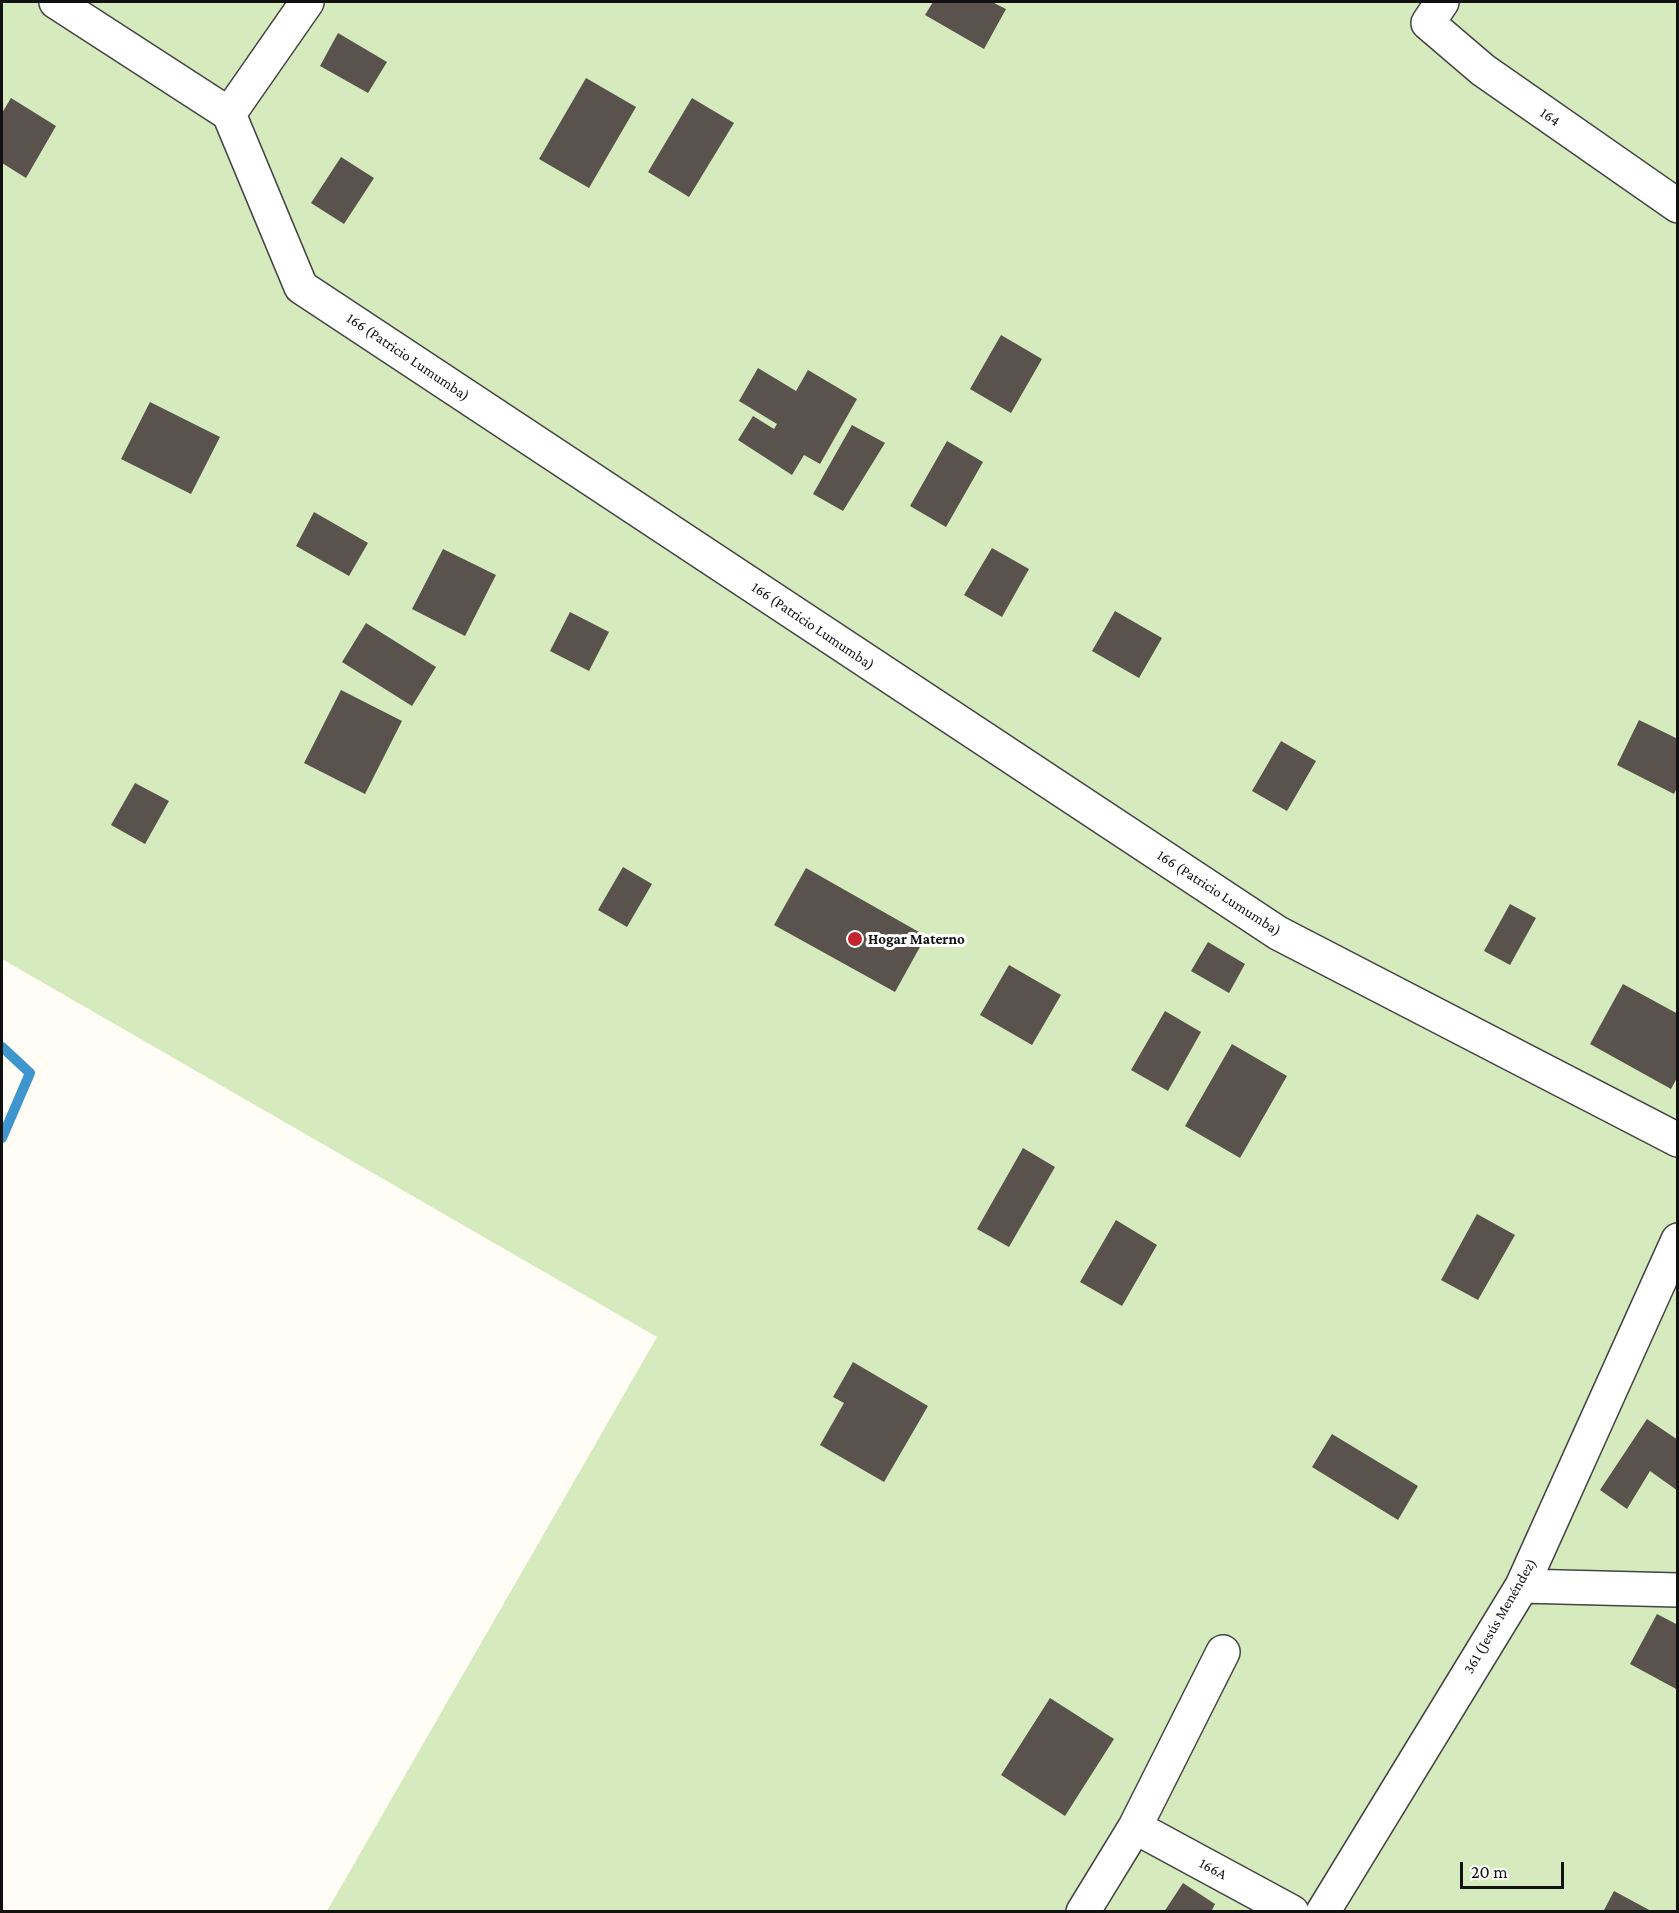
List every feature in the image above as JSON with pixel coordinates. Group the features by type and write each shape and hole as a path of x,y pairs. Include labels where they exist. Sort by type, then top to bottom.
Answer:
{"street":[{"path":"56,2 229,114 308,2"},
{"name":"164","path":"1435,12 1483,70 1677,206"},
{"name":"166 (Patricio Lumumba)","path":"229,114 301,287 1278,933 1677,1140"},
{"name":"361 (Jesús Menéndez)","path":"1323,1911 1522,1586 1677,1240"},
{"path":"1522,1586 1677,1590"},
{"path":"1083,1911 1135,1827 1223,1652"},
{"name":"166A","path":"1135,1827 1292,1911"}],"green space":[{"path":"2,2 1677,2 1677,1911 327,1911 657,1337 2,959"}],"building":[{"path":"933,2 992,2 1006,9 984,49 925,15"},
{"path":"338,33 387,62 368,93 320,66"},
{"path":"586,78 636,107 589,188 539,159"},
{"path":"11,98 56,126 26,178 2,163 2,113"},
{"path":"692,98 734,123 689,197 648,172"},
{"path":"341,157 374,178 344,224 311,203"},
{"path":"1001,335 1042,359 1011,413 970,389"},
{"path":"758,368 796,391 808,370 857,399 820,464 804,455 792,475 738,440 753,416 774,429 777,424 739,401"},
{"path":"150,402 220,437 191,494 121,459"},
{"path":"852,425 885,443 843,511 813,494"},
{"path":"947,441 983,462 946,527 910,506"},
{"path":"314,512 368,543 349,576 296,546"},
{"path":"992,548 1029,569 1002,617 964,595"},
{"path":"443,549 496,575 465,636 412,609"},
{"path":"1115,611 1162,638 1139,678 1092,651"},
{"path":"570,612 609,632 589,671 550,651"},
{"path":"366,623 436,667 412,706 342,662"},
{"path":"341,690 402,721 365,794 304,763"},
{"path":"1639,720 1678,739 1678,786 1674,794 1617,765"},
{"path":"1281,741 1316,761 1287,811 1252,791"},
{"path":"135,783 169,801 145,844 111,825"},
{"path":"623,867 652,884 627,927 598,910"},
{"path":"806,868 926,936 895,992 774,925"},
{"path":"1510,904 1536,918 1510,965 1484,951"},
{"path":"1208,942 1245,964 1229,993 1191,971"},
{"path":"1009,965 1061,995 1032,1045 980,1015"},
{"path":"1623,984 1678,1014 1678,1076 1671,1089 1590,1044"},
{"path":"1165,1011 1201,1032 1168,1091 1131,1070"},
{"path":"1232,1044 1287,1076 1240,1158 1185,1126"},
{"path":"1023,1148 1055,1167 1009,1247 977,1229"},
{"path":"1477,1214 1515,1235 1478,1300 1441,1280"},
{"path":"1116,1220 1157,1245 1122,1306 1080,1282"},
{"path":"853,1362 928,1406 884,1482 820,1445 844,1403 833,1397"},
{"path":"1647,1419 1678,1440 1678,1491 1650,1471 1627,1509 1600,1490"},
{"path":"1332,1434 1418,1486 1398,1520 1312,1467"},
{"path":"1657,1614 1678,1625 1678,1690 1630,1664"},
{"path":"1050,1698 1114,1739 1065,1816 1001,1775"},
{"path":"1183,1883 1215,1904 1211,1912 1164,1912"},
{"path":"1614,1891 1653,1912 1603,1912"}],"waterway":[{"path":"2,1047 30,1073 2,1138"}],"place":[{"name":"Hogar Materno","path":"855,939"}]}
